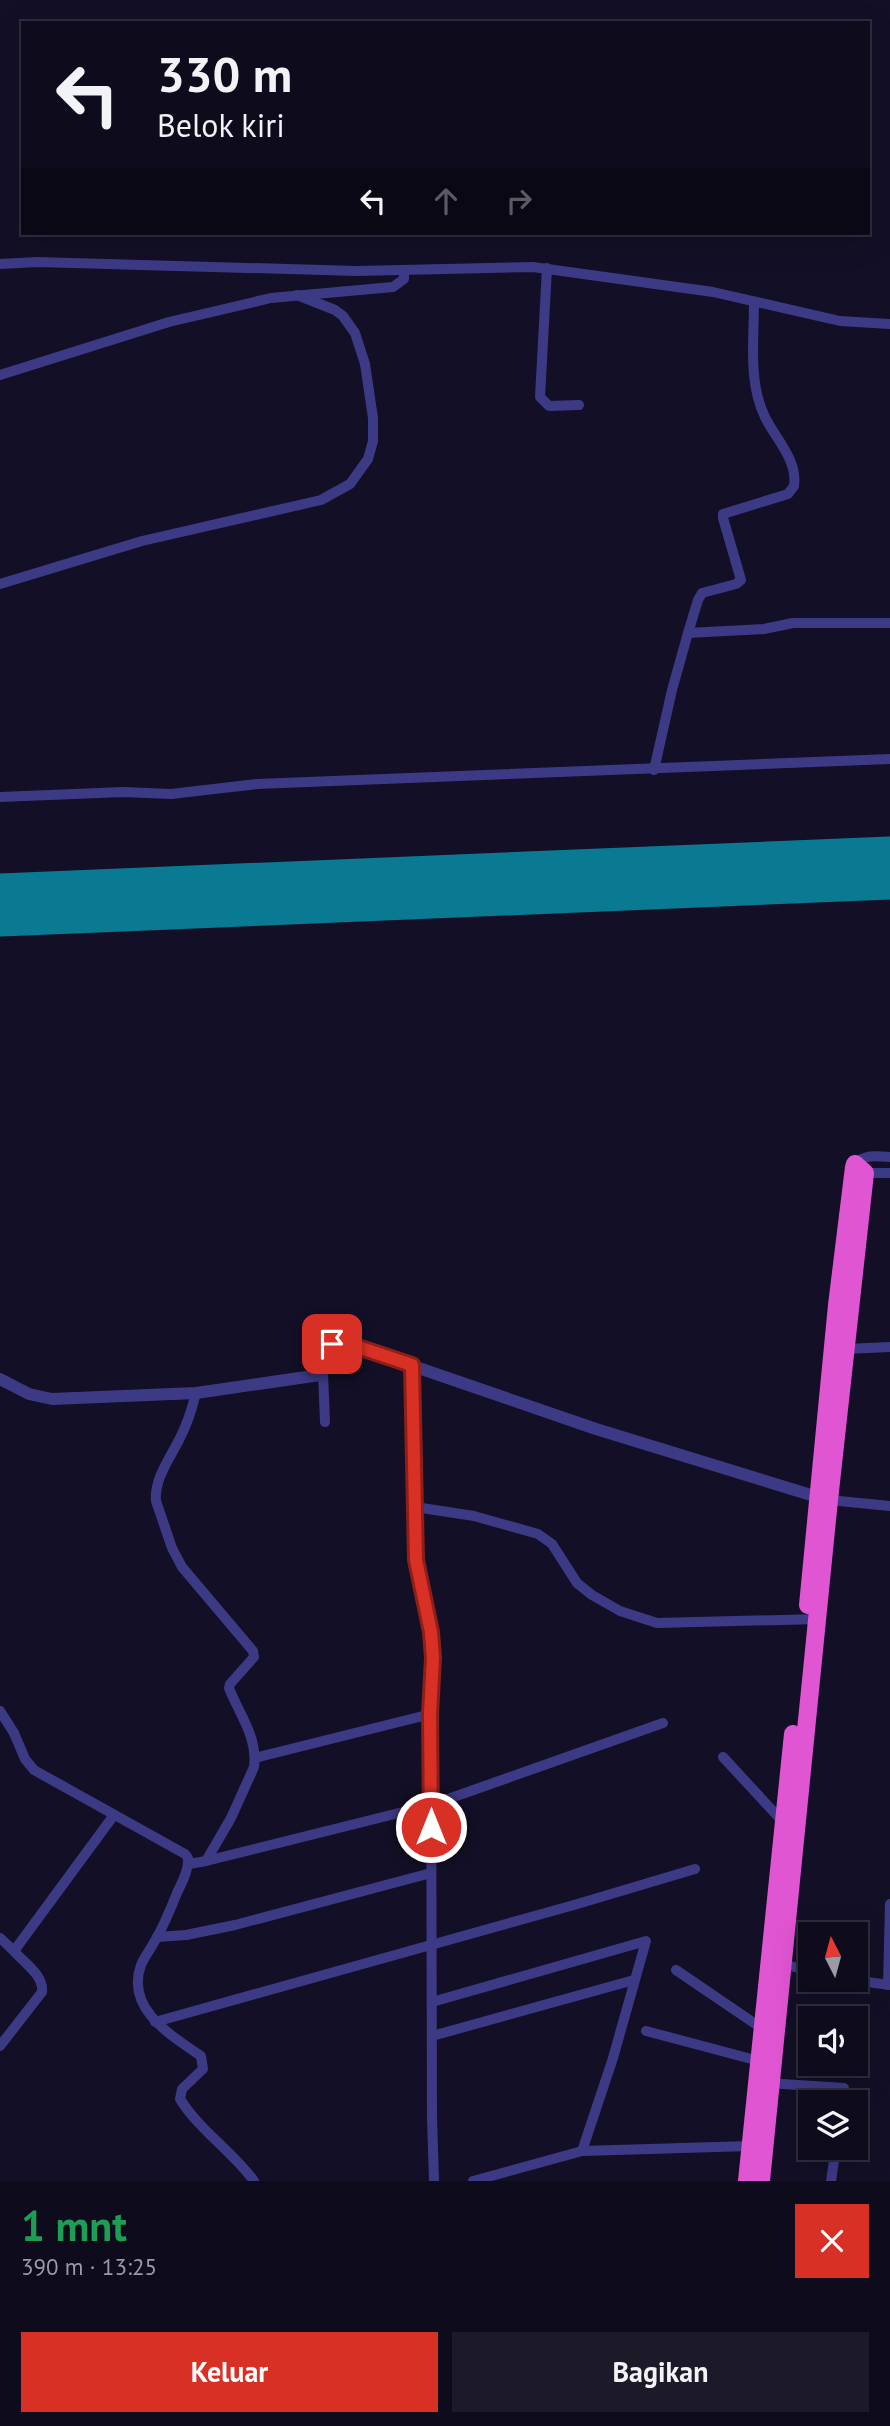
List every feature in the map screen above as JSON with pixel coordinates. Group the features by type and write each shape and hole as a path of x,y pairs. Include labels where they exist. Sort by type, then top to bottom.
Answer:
{"highway":[{"path":"832,1416 846,1349 860,1168"},
{"path":"747,2181 764,2083 812,1619 832,1416 836,1306 860,1168"},
{"path":"785,1879 783,1822 812,1619"},
{"path":"764,2083 759,2061 769,2030"},
{"path":"754,2152 761,2181"}],"street":[{"path":"0,264 37,262 357,271 513,265 713,292 840,321 890,324"},
{"path":"547,268 540,397 549,406 579,405"},
{"path":"0,375 169,322 271,298 393,287 404,279 404,270"},
{"path":"0,584 142,541 320,500 350,484 368,459 373,441 373,418 365,364 355,333 343,316 335,310 297,295"},
{"path":"654,769 672,690 698,600 702,593 736,584 741,580 723,513 788,494 794,486 793,470 780,438 766,420 756,399 754,302"},
{"path":"688,633 764,629 793,623 890,623"},
{"path":"0,797 123,792 171,794 257,784 890,759"},
{"path":"890,1157 861,1158 860,1168 890,1173"},
{"path":"325,1422 323,1373 328,1364 332,1344 343,1342 596,1429 823,1499 890,1506"},
{"path":"846,1349 890,1347"},
{"path":"412,1365 416,1560 431,1632 433,1658 430,1714 434,2181"},
{"path":"0,1379 29,1394 52,1399 196,1393 306,1379 323,1373"},
{"path":"196,1393 189,1418 165,1466 155,1493 156,1501 172,1548 182,1567 253,1651 254,1657 229,1688 252,1737 254,1767 231,1818 206,1861"},
{"path":"415,1507 474,1516 538,1534 552,1544 578,1583 593,1595 620,1611 657,1623 812,1619"},
{"path":"0,1711 14,1733 25,1759 34,1770 185,1854 189,1864 142,1964 138,1976 140,1991 146,2010 155,2022 201,2056 203,2068 182,2090 180,2099 254,2181"},
{"path":"255,1758 430,1714"},
{"path":"189,1864 431,1805 663,1723"},
{"path":"723,1757 783,1822"},
{"path":"14,1951 114,1815"},
{"path":"155,2022 695,1869"},
{"path":"157,1937 186,1935 235,1925 431,1873"},
{"path":"868,1982 889,1985 890,1904"},
{"path":"0,1938 40,1978 43,1985 42,1992 0,2046"},
{"path":"432,2002 645,1941 582,2151"},
{"path":"777,1963 798,1968"},
{"path":"676,1969 769,2030"},
{"path":"432,2036 634,1980"},
{"path":"646,2031 759,2061"},
{"path":"764,2083 844,2090"},
{"path":"473,2181 582,2151 754,2152"},
{"path":"831,2181 834,2160"}],"runway":[{"path":"0,905 890,868"}],"route":[{"path":"332,1344 343,1342 412,1365 416,1560 431,1632 433,1658 430,1714 431,1827"}]}
